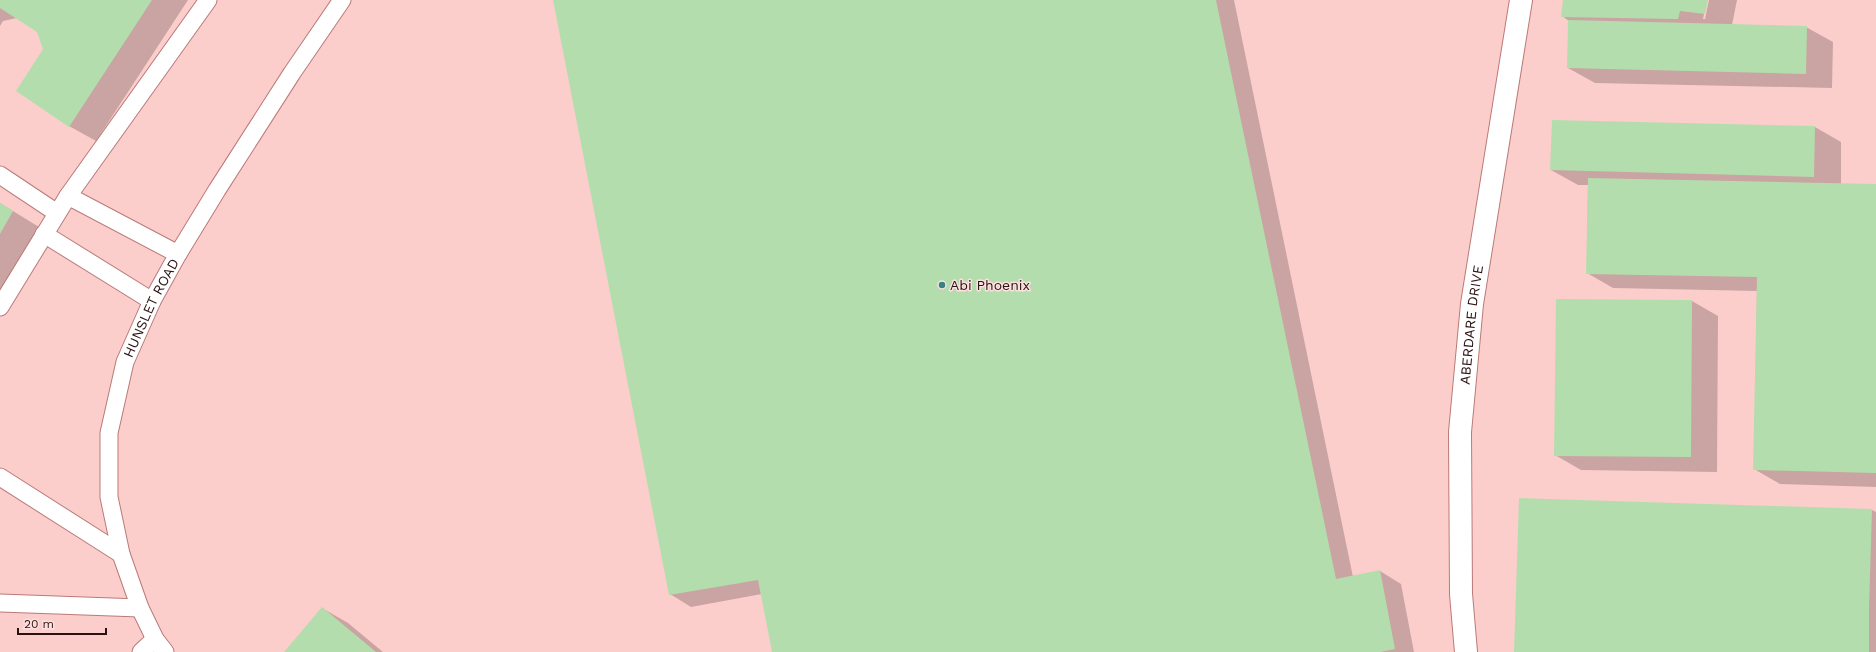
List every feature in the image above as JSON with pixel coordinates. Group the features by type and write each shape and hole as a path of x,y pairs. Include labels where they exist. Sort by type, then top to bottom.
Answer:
{"street":[{"name":"ABERDARE DRIVE","path":"1466,652 1461,594 1460,432 1472,304 1521,0"}],"lane":[{"path":"0,307 68,196 208,0"},
{"name":"HUNSLET ROAD","path":"160,645 140,608 121,554 108,497 109,433 125,362 152,301 178,254 246,145 342,0"},
{"path":"0,175 57,213"},
{"path":"68,196 178,254"},
{"path":"44,234 152,301"},
{"path":"0,477 121,554"},
{"path":"0,603 140,608"},
{"path":"141,652 160,645"}],"shaded area":[{"path":"0,0 1876,0 1876,652 0,652"}],"building":[{"path":"0,0 152,0 69,127 16,91 43,49 37,32 0,8"},
{"name":"Abi Phoenix","path":"553,0 1216,0 1336,579 1380,570 1395,649 1380,652 772,652 758,580 669,595"},
{"path":"1563,0 1708,0 1705,14 1680,11 1678,19 1561,17"},
{"path":"1568,20 1807,26 1806,74 1567,68"},
{"path":"1552,120 1815,126 1814,177 1550,170"},
{"path":"1588,178 1876,184 1876,473 1753,470 1757,277 1586,274"},
{"path":"0,203 13,211 0,234"},
{"path":"1556,299 1692,300 1691,457 1554,456"},
{"path":"1519,498 1872,509 1869,652 1514,652"},
{"path":"322,607 376,652 284,652"}],"place":[{"name":"Abi Phoenix","path":"942,285"}]}
